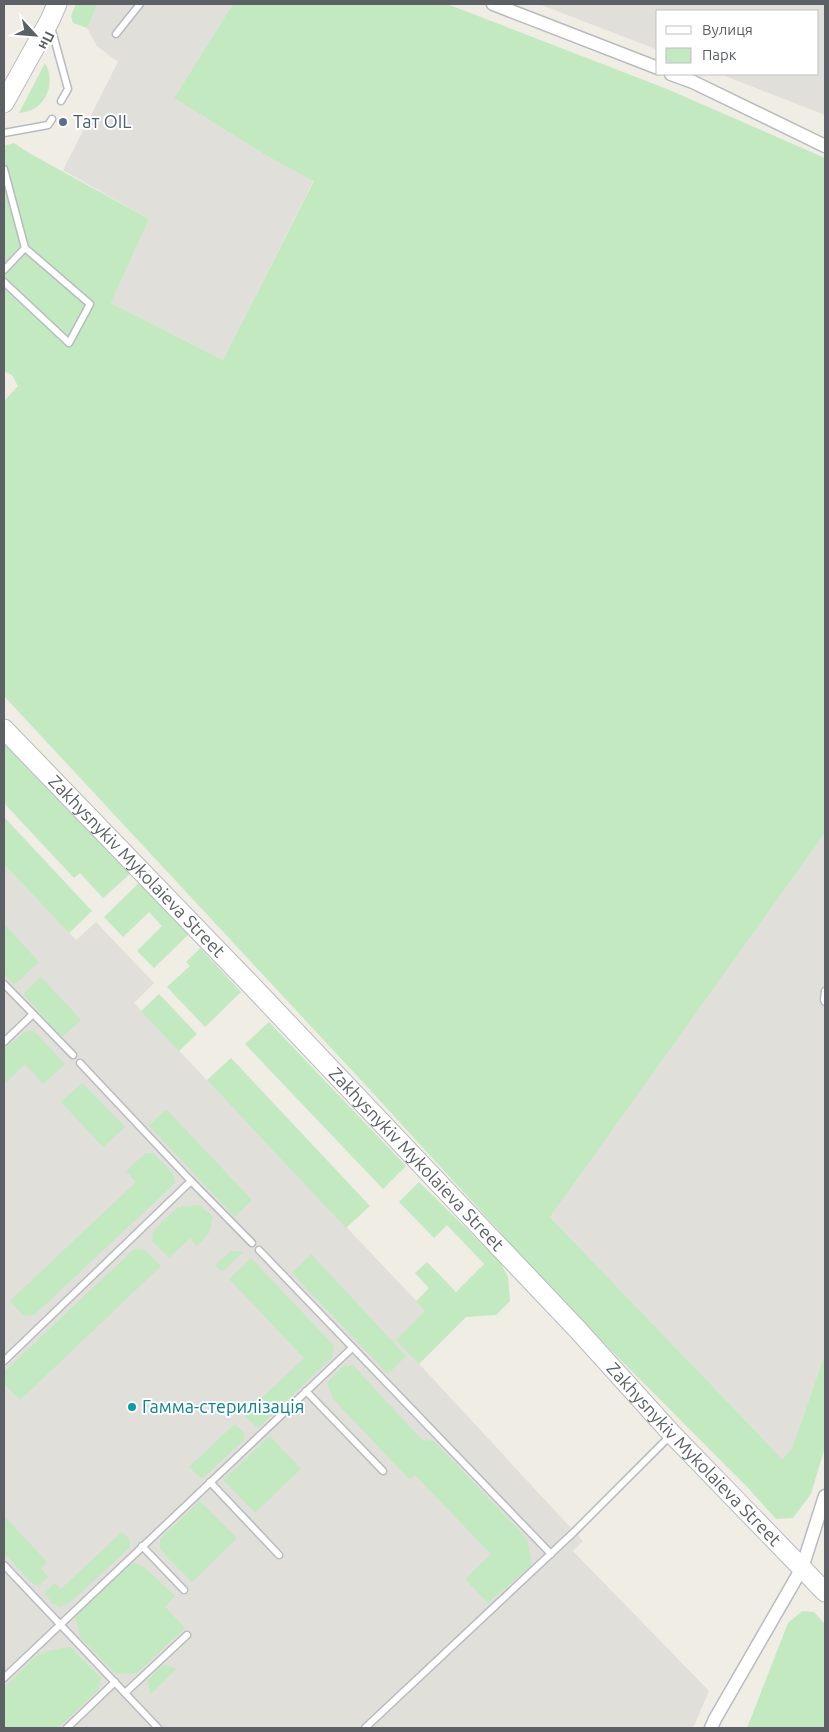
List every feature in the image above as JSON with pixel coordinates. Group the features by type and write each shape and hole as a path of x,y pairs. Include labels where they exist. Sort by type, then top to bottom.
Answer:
{"street":[{"path":"493,4 656,67"},
{"path":"4,103 53,12"},
{"path":"675,75 693,82 825,146"},
{"name":"Zakhysnykiv Mykolaieva Street","path":"4,729 254,988 578,1330 672,1434 825,1592"},
{"path":"714,1725 802,1568 825,1496"}],"lane":[{"path":"116,34 140,4"},
{"path":"53,12 68,90 61,102"},
{"path":"4,133 48,125 52,119"},
{"path":"4,169 25,248 90,304 69,343 4,282"},
{"path":"4,270 25,248"},
{"path":"4,984 74,1055"},
{"path":"825,992 825,1002"},
{"path":"4,1042 33,1014"},
{"path":"80,1063 252,1243"},
{"path":"4,1361 192,1181"},
{"path":"259,1250 551,1554"},
{"path":"4,1678 352,1348"},
{"path":"306,1391 383,1472"},
{"path":"365,1728 551,1554 672,1434"},
{"path":"210,1482 280,1555"},
{"path":"142,1546 184,1590"},
{"path":"4,1565 158,1728"},
{"path":"125,1693 187,1635"},
{"path":"67,1728 115,1682"}],"shaded area":[{"path":"98,4 233,4 174,98 267,156 314,180 223,360 111,303 149,219 63,170 118,62 97,46 87,28"},
{"path":"539,4 825,4 825,115 723,75 819,75 819,10 656,10 656,49"},
{"path":"825,833 825,1354 792,1448 782,1461 769,1445 550,1217"},
{"path":"4,864 76,940 96,922 154,983 134,1003 426,1311 397,1340 583,1541 573,1551 709,1691 693,1728 4,1728"}],"green space":[{"path":"76,4 98,4 87,28 73,23 71,16"},
{"path":"233,4 447,4 667,89 825,158 825,833 550,1217 782,1460 792,1448 825,1354 825,1447 811,1494 793,1518 776,1519 749,1489 572,1311 372,1092 4,696 4,401 18,386 12,375 4,371 4,146 14,143 149,219 111,303 223,360 314,181 267,156 174,98"},
{"path":"45,63 50,82 44,100 34,109 19,113"},
{"path":"4,739 131,873 103,898 80,873 74,878 4,803"},
{"path":"4,817 92,911 69,933 4,864"},
{"path":"140,882 190,933 154,968 137,951 162,926 149,912 123,937 104,917"},
{"path":"4,924 39,962 14,985 4,973"},
{"path":"200,948 241,992 205,1027 167,987 190,966 186,962"},
{"path":"41,977 81,1020 62,1037 23,994"},
{"path":"159,994 197,1034 179,1051 141,1011"},
{"path":"269,1022 406,1166 383,1189 245,1044"},
{"path":"26,1031 34,1031 65,1064 43,1084 25,1064 4,1084 4,1049"},
{"path":"231,1058 370,1206 346,1228 207,1080"},
{"path":"82,1083 125,1127 103,1147 61,1102"},
{"path":"166,1109 252,1200 235,1217 149,1126"},
{"path":"146,1153 153,1153 173,1173 175,1183 34,1315 24,1316 10,1301 136,1182 126,1171"},
{"path":"419,1182 500,1262 508,1277 510,1301 496,1315 466,1317 419,1364 396,1340 425,1311 416,1301 429,1288 415,1273 427,1262 456,1292 484,1264 447,1225 434,1238 399,1202"},
{"path":"199,1205 213,1217 209,1233 197,1246 190,1238 169,1258 152,1241 153,1231 178,1207"},
{"path":"134,1249 145,1250 161,1266 20,1400 4,1384 4,1372"},
{"path":"231,1251 243,1252 222,1272 215,1265"},
{"path":"311,1254 406,1356 388,1374 292,1273"},
{"path":"251,1258 334,1346 332,1357 258,1428 244,1415 304,1358 229,1279"},
{"path":"353,1365 422,1440 434,1441 527,1539 532,1565 488,1603 465,1579 491,1554 415,1475 410,1480 333,1399 327,1383 342,1367"},
{"path":"235,1424 244,1433 244,1440 203,1478 198,1476 189,1467"},
{"path":"270,1436 301,1469 255,1513 223,1480"},
{"path":"200,1501 237,1538 192,1582 160,1548 160,1539"},
{"path":"4,1516 47,1562 41,1568 48,1577 40,1585 33,1584 4,1553"},
{"path":"122,1532 129,1539 130,1547 72,1601 61,1607 52,1603 45,1593 54,1583 61,1589"},
{"path":"135,1563 144,1567 175,1596 165,1607 185,1628 137,1673 116,1674 80,1637 75,1617 129,1565"},
{"path":"802,1611 814,1612 825,1624 825,1728 747,1728 788,1623"},
{"path":"70,1647 101,1678 99,1689 58,1728 4,1728 4,1688 36,1656 51,1650"},
{"path":"163,1665 177,1668 150,1695 148,1680"}],"place":[{"name":"Тат OIL","path":"63,122"},
{"name":"Гамма-стерилізація","path":"132,1407"}]}
